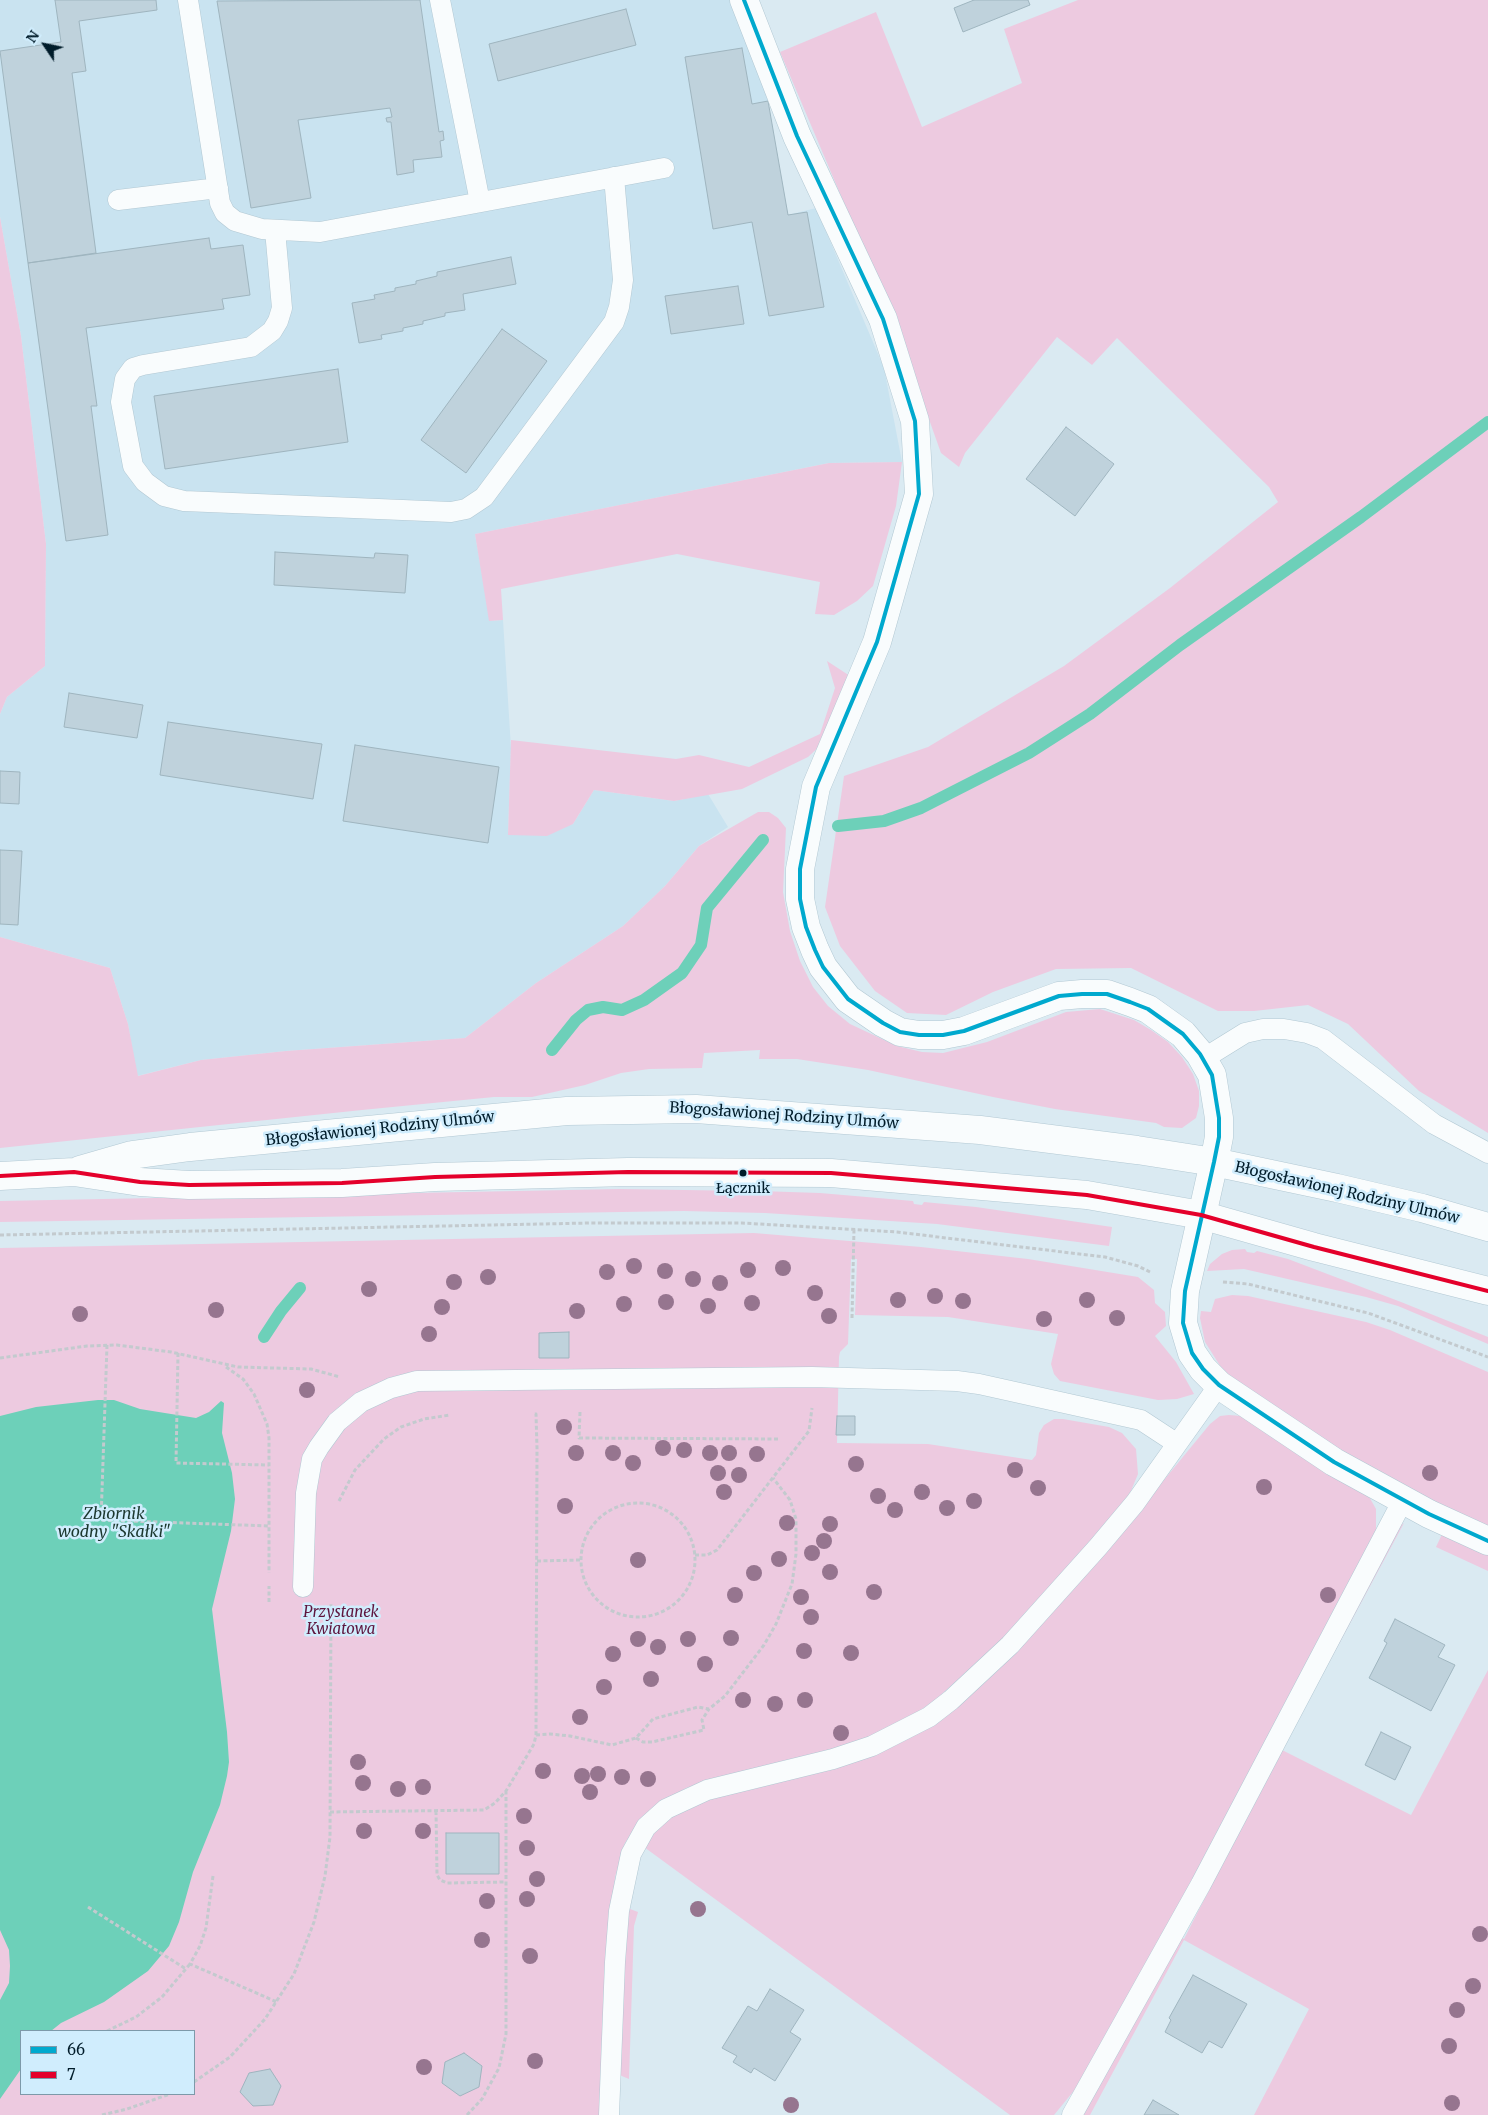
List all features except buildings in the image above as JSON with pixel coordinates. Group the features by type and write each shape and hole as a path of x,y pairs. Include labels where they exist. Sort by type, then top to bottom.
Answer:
{"main road":[{"path":"744,0 797,136 883,319 915,421 918,494 877,642 816,787 800,868 800,899 806,927 823,967 848,999 882,1023 900,1032 919,1035 943,1035 964,1031 1059,996 1107,994 1148,1009 1182,1034 1203,1059 1212,1075 1218,1104 1219,1137 1186,1283 1182,1322 1192,1353 1203,1370 1219,1385 1334,1462 1403,1500 1488,1542"},
{"name":"Błogosławionej Rodziny Ulmów","path":"74,1172 132,1155 190,1146 567,1111 646,1109 790,1115 980,1130 1137,1150 1214,1162 1413,1206 1488,1227"},
{"name":"Błogosławionej Rodziny Ulmów","path":"0,1176 74,1172 140,1182 189,1185 342,1183 435,1177 628,1172 831,1173 1087,1195 1201,1215 1314,1247 1488,1291"}],"lane":[{"path":"188,0 220,202 225,213 235,221 275,230 320,232 664,168"},
{"path":"440,0 480,202"},
{"path":"275,230 282,308 278,321 272,331 258,343 246,348 143,365 134,368 125,379 121,402 133,466 145,482 164,496 184,502 451,512 466,509 484,496 614,322 620,307 623,280 614,177"},
{"path":"118,200 218,188"},
{"path":"1203,1059 1245,1033 1263,1029 1284,1028 1307,1033 1323,1039 1434,1124 1488,1153"},
{"path":"303,1587 306,1493 312,1459 327,1433 349,1410 377,1394 403,1383 417,1381 812,1377 957,1381 979,1384 1141,1420 1176,1443"},
{"path":"609,2115 614,1962 619,1911 631,1854 646,1827 666,1809 707,1790 833,1759 872,1746 929,1717 974,1680 1034,1619 1134,1502 1219,1385"},
{"path":"1072,2115 1201,1884 1403,1500"}],"path":[{"path":"0,1235 742,1222 854,1229 1105,1257 1138,1266 1156,1276"},
{"path":"852,1318 854,1229"},
{"path":"1214,1286 1238,1282 1321,1300 1368,1313 1488,1357"},
{"path":"107,1345 100,1520 269,1526"},
{"path":"0,1358 107,1345 178,1353 238,1367 321,1370 377,1394"},
{"path":"178,1353 176,1463 269,1465"},
{"path":"221,1364 243,1379 254,1394 263,1413 269,1438 269,1602"},
{"path":"695,1555 707,1555 717,1550 809,1431 812,1377"},
{"path":"576,1406 580,1416 579,1438 780,1440"},
{"path":"526,1414 536,1414 542,1408"},
{"path":"330,1812 484,1810 495,1803 506,1791 528,1756 536,1735 536,1414"},
{"path":"337,1509 345,1487 355,1470 384,1438 401,1427 424,1419 453,1415"},
{"path":"636,1738 643,1742 652,1742 704,1730 702,1720 709,1709 725,1696 764,1645 776,1624 792,1584 796,1554 796,1519 790,1500 773,1478"},
{"path":"639,1502 658,1506 674,1516 690,1536 695,1555 694,1574 683,1595 665,1610 643,1616 620,1614 600,1602 586,1583 581,1560 583,1548 593,1524 614,1508 639,1502"},
{"path":"537,1561 581,1560"},
{"path":"195,2081 230,2057 252,2034 277,2002 294,1974 314,1922 326,1868 330,1812 331,1599"},
{"path":"536,1735 570,1736 612,1744 636,1738 652,1719 698,1707 709,1709"},
{"path":"467,2115 490,2087 504,2054 506,2034 506,1791"},
{"path":"436,1811 439,1878 447,1882 506,1882"},
{"path":"109,2030 144,2011 162,1997 190,1964 200,1946 206,1928 212,1876"},
{"path":"88,1907 186,1968"},
{"path":"190,1964 277,2002"},
{"path":"102,2115 167,2095"},
{"path":"112,2112 120,2115"}],"shaded area":[{"path":"0,0 730,0 757,64 768,101 788,215 816,208 884,368 902,462 829,463 475,534 490,621 503,620 511,748 508,834 573,824 594,790 674,801 708,794 728,827 699,846 665,886 623,926 536,983 465,1038 286,1051 201,1060 137,1076 128,1024 110,968 0,937 0,714 7,697 45,666 46,544 21,336 0,217"}],"green space":[{"path":"1078,0 1488,0 1488,1133 1419,1091 1348,1024 1308,1005 1254,1011 1218,1011 1131,968 1056,969 993,992 946,1015 907,1013 875,991 840,946 825,907 844,776 928,747 1064,666 1170,588 1278,502 1269,487 1117,338 1092,365 1057,337 965,453 959,467 941,453 894,321 780,52 876,12 922,127 1022,83 1004,29"},
{"path":"0,217 21,336 46,544 45,666 7,697 0,714"},
{"path":"902,462 896,506 873,586 857,601 834,615 815,614 820,582 677,554 501,589 503,620 489,621 475,534 829,463"},
{"path":"827,661 850,676 823,743 808,757 742,789 674,801 594,790 573,824 547,836 508,835 511,740 676,759 699,755 749,767 820,734 835,688"},
{"path":"758,812 769,812 778,818 786,828 783,892 790,931 800,961 813,987 828,1006 850,1024 897,1046 922,1052 943,1053 987,1042 1066,1012 1100,1009 1134,1020 1168,1042 1182,1057 1193,1074 1199,1091 1199,1106 1196,1118 1182,1128 1164,1127 1156,1123 1055,1109 868,1070 797,1059 759,1059 760,1050 704,1053 702,1068 649,1069 621,1073 585,1085 532,1097 494,1097 0,1148 0,937 110,968 128,1024 138,1076 201,1060 286,1051 465,1038 536,983 623,926 665,886 699,846"},
{"path":"620,1189 749,1191 751,1194 757,1194 759,1191 820,1193 913,1201 914,1204 922,1205 924,1202 976,1207 1112,1227 1109,1246 937,1224 765,1213 684,1211 0,1222 0,1201"},
{"name":"Przystanek Kwiatowa","path":"754,1233 921,1247 1028,1259 1138,1277 1154,1290 1155,1303 1165,1312 1166,1326 1155,1336 1176,1362 1194,1394 1177,1399 1158,1400 1060,1381 1054,1374 1051,1364 1058,1334 948,1317 855,1315 857,1259 851,1259 848,1344 840,1352 839,1357 837,1443 928,1444 1032,1460 1036,1455 1039,1433 1044,1425 1054,1419 1063,1419 1109,1427 1122,1433 1136,1449 1138,1474 1128,1498 1116,1513 997,1645 934,1701 916,1713 865,1739 837,1749 686,1788 643,1816 625,1843 615,1877 600,2115 0,2115 0,1248"},
{"path":"1245,1249 1247,1252 1254,1253 1257,1251 1288,1259 1401,1302 1488,1337 1488,1344 1398,1306 1366,1297 1244,1269 1207,1271 1210,1264 1222,1254 1232,1250"},
{"path":"1232,1295 1248,1296 1366,1322 1390,1330 1488,1372 1488,1529 1296,1426 1224,1372 1205,1342 1200,1318 1201,1311 1211,1312 1215,1299"},
{"path":"1220,1416 1241,1416 1367,1493 1376,1509 1376,1533 1225,1826 1077,2087 1054,2115 1010,2115 644,1847 658,1828 672,1816 703,1801 901,1741 1127,1525 1210,1424"},
{"path":"1404,1523 1282,1750 1411,1815 1488,1670 1488,2115 1254,2115 1309,2009 1184,1940 1090,2115 1082,2115 1167,1959 1180,1937 1184,1939 1281,1749 1398,1528"},
{"path":"1444,1530 1488,1550 1488,1571 1436,1547"},
{"path":"630,1909 638,1912 634,1926 629,2079 617,2074 628,1913"}],"water":[{"name":"Zbiornik wodny \"Skałki\"","path":"114,1400 140,1409 196,1418 209,1412 221,1401 224,1403 222,1433 232,1473 235,1499 231,1531 212,1609 229,1762 220,1805 193,1872 179,1922 169,1946 148,1971 104,2002 61,2023 52,2030 20,2030 20,2070 0,2099 0,2000 9,1983 10,1966 9,1950 0,1930 0,1416 36,1407"}],"waterway":[{"path":"838,826 884,821 921,808 1029,753 1090,714 1180,645 1361,517 1488,422"},
{"path":"552,1050 576,1020 588,1010 603,1007 622,1010 644,1000 682,973 701,945 707,908 763,840"},
{"path":"264,1337 281,1311 300,1288"}],"transit line":[{"name":"66","path":"744,0 797,136 883,319 915,421 919,494 877,642 816,787 800,869 800,899 806,927 823,967 848,999 883,1023 900,1032 919,1035 943,1035 964,1031 1059,996 1107,994 1148,1009 1183,1034 1200,1054 1212,1075 1219,1118 1219,1137 1185,1291 1183,1323 1192,1353 1203,1369 1219,1385 1334,1462 1429,1514 1488,1541"},
{"name":"7","path":"0,1176 74,1172 140,1182 189,1185 342,1183 435,1177 628,1172 831,1173 1087,1195 1201,1215 1314,1247 1488,1291"}],"place":[{"name":"Łącznik","path":"743,1173"}]}
